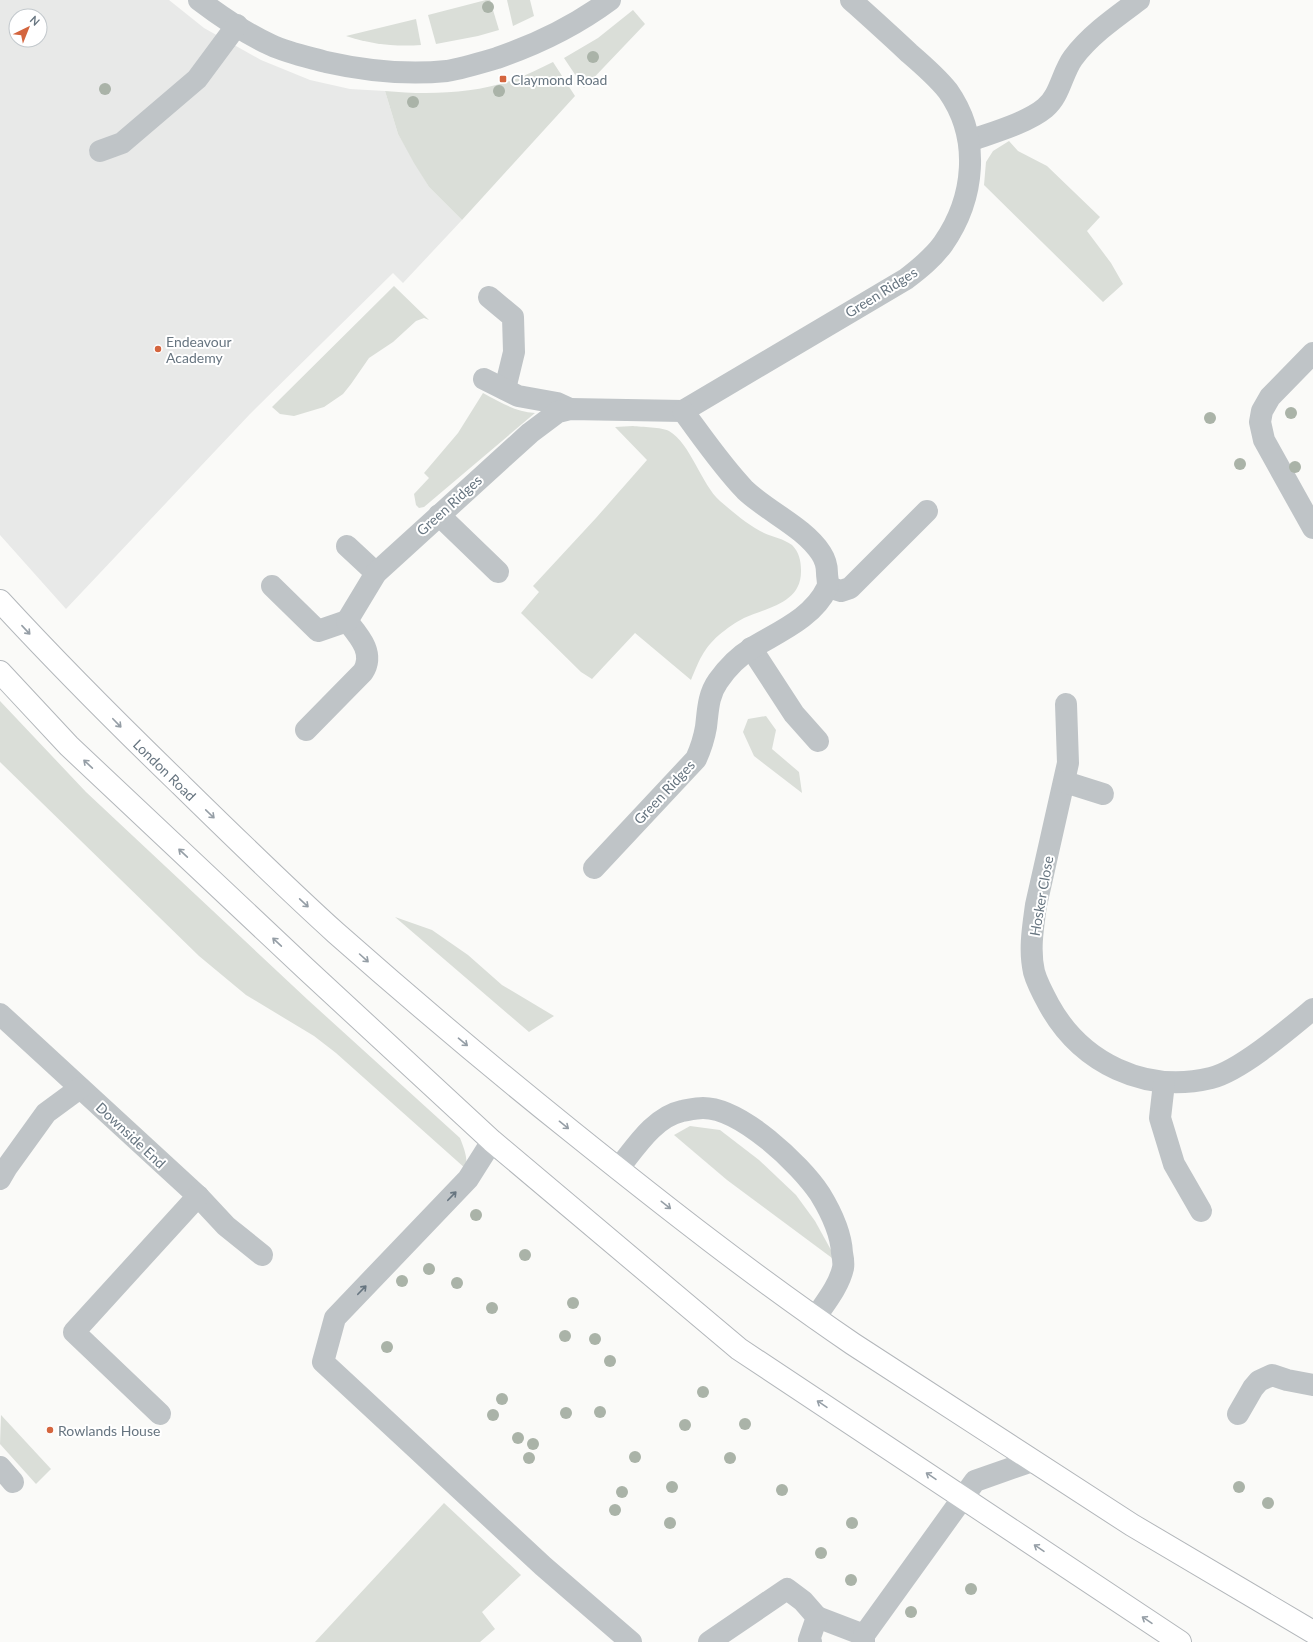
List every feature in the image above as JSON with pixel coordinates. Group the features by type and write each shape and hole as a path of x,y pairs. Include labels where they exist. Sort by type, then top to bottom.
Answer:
{"highway":[{"name":"London Road","path":"0,601 122,728 335,932 404,993 500,1074 618,1169 814,1318 1132,1525 1313,1632"},
{"path":"0,672 69,746 306,969 492,1141 739,1349 1180,1642"}],"street":[{"path":"199,0 271,45 329,62 377,71 429,72 468,67 534,45 575,23 610,0"},
{"name":"Green Ridges","path":"347,621 376,573 530,433 558,412 570,409 683,412 906,279 930,259 943,244 962,209 968,191 970,141 957,104 939,80 851,0"},
{"path":"970,141 1032,116 1045,108 1056,94 1072,60 1082,47 1117,16 1139,0"},
{"path":"100,151 122,144 197,79 237,25"},
{"path":"489,297 513,317 514,352 505,389"},
{"path":"1313,354 1270,397 1262,411 1260,422 1264,440 1313,528"},
{"name":"Green Ridges","path":"484,379 518,396 557,403 570,409"},
{"path":"683,412 719,460 746,490 770,511 809,540 822,554 827,568 828,587 841,591 850,588 927,511"},
{"path":"439,515 498,572"},
{"path":"347,546 376,573"},
{"path":"272,586 318,630 347,621 363,641 368,654 367,666 363,672 306,730"},
{"name":"Green Ridges","path":"594,868 696,759 703,745 710,696 716,683 728,668 751,648 780,632 806,615 828,587"},
{"path":"751,648 794,714 818,741"},
{"name":"Hosker Close","path":"1066,704 1068,763 1032,928 1032,953 1034,972 1042,993 1068,1032 1083,1047 1102,1061 1124,1072 1146,1080 1164,1083 1186,1083 1212,1078 1236,1067 1310,1016"},
{"path":"1065,782 1103,794"},
{"name":"Downside End","path":"0,1014 198,1196 226,1226 262,1255"},
{"path":"1164,1083 1160,1118 1174,1164 1200,1211"},
{"path":"0,1179 7,1166 46,1113 80,1088"},
{"path":"618,1169 660,1120 681,1111 704,1108 722,1112 737,1118 755,1130 772,1143 808,1178 820,1194 837,1229 842,1247 843,1267 832,1292 814,1318"},
{"path":"492,1141 468,1179 335,1318 323,1362 543,1566 631,1642"},
{"path":"160,1414 74,1332 198,1196"},
{"path":"1238,1414 1253,1388 1259,1381 1272,1375 1313,1385"},
{"path":"709,1642 787,1589 803,1601 817,1617 864,1638 975,1481 1032,1461"},
{"path":"811,1642 809,1640 817,1617"}],"shaded area":[{"name":"Endeavour Academy","path":"0,0 169,0 204,28 261,60 310,80 350,89 385,91 398,134 429,187 462,220 403,283 393,273 250,414 66,609 0,535"},
{"path":"490,0 499,30 478,36 436,44 428,15"},
{"path":"507,0 530,0 534,16 513,26"},
{"path":"633,10 645,24 584,88 564,58 598,38"},
{"path":"416,19 421,45 402,46 383,44 346,36"},
{"path":"553,62 575,96 462,220 429,187 414,163 398,134 385,91 433,93 466,91 498,85 513,80"},
{"path":"1009,141 1018,151 1047,166 1100,217 1087,231 1111,263 1123,284 1103,302 984,185 986,162 993,151"},
{"path":"394,286 429,320 424,318 416,321 393,342 369,358 343,394 324,407 294,416 280,414 272,407"},
{"path":"483,393 515,409 535,413 424,507 419,508 416,505 414,494 429,478 424,473 458,433"},
{"path":"633,426 666,430 677,437 690,454 713,494 720,501 752,526 792,545 800,560 800,581 796,590 790,597 773,607 741,620 719,635 705,650 691,680 635,633 592,679 581,672 521,613 539,592 533,586 647,460 615,427"},
{"path":"0,701 86,792 308,1000 460,1138 466,1157 466,1169 336,1053 314,1036 246,995 199,956 0,762"},
{"path":"766,716 776,730 772,749 799,772 802,793 754,756 743,732 748,719"},
{"path":"395,917 432,930 468,955 502,985 554,1016 529,1032"},
{"path":"690,1126 720,1130 759,1160 796,1195 815,1221 831,1250 832,1258 727,1180 674,1135"},
{"path":"1,1415 51,1469 36,1484 0,1444"},
{"path":"444,1503 521,1575 482,1612 495,1629 480,1642 315,1642"}],"place":[{"name":"Claymond Road","path":"503,79"},
{"name":"Endeavour Academy","path":"158,349"},
{"name":"Rowlands House","path":"50,1430"}]}
